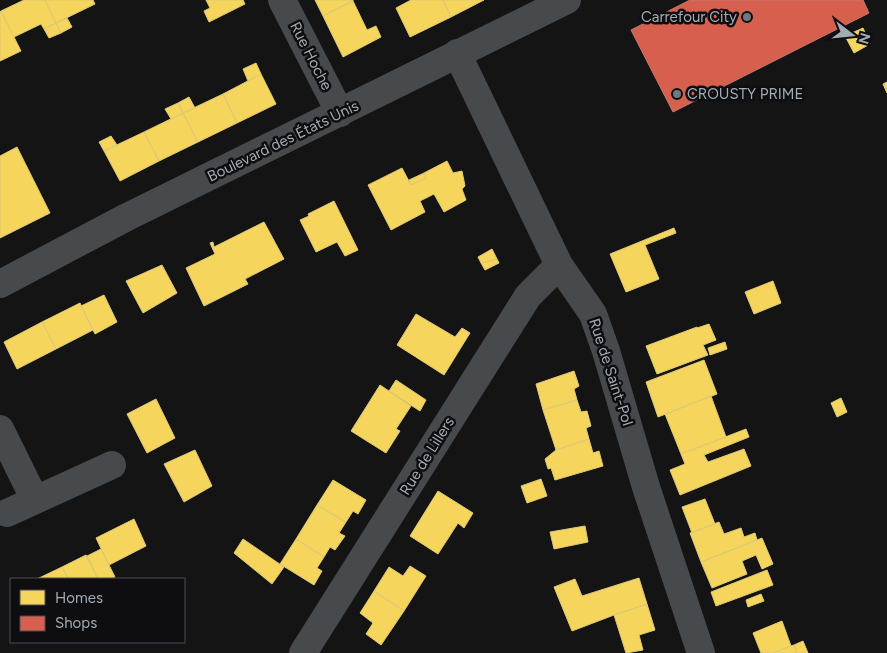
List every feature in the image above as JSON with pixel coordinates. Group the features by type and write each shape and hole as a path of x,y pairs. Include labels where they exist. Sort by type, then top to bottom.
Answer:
{"street":[{"name":"Rue Hoche","path":"282,0 340,113"},
{"name":"Boulevard des États Unis","path":"0,284 127,218 567,0"},
{"name":"Rue de Saint-Pol","path":"457,54 559,265 593,314 606,351 646,487 700,653"},
{"name":"Rue de Lillers","path":"303,653 528,296 559,265"},
{"path":"0,429 35,500"},
{"path":"7,513 112,465"}],"building: Homes":[{"path":"24,0 45,0 56,23 44,29 41,24 14,37 1,11"},
{"path":"45,0 93,0 95,4 56,23"},
{"path":"206,0 243,0 245,4 209,22 204,11 210,8"},
{"path":"315,0 353,0 353,1 323,16"},
{"path":"411,0 443,0 451,17 410,37 396,8"},
{"path":"443,0 484,0 451,17"},
{"path":"353,1 367,30 376,26 381,37 343,57 323,16"},
{"path":"0,12 21,51 0,61"},
{"path":"67,18 72,27 61,33 56,23"},
{"path":"56,23 61,33 49,38 44,29"},
{"path":"863,28 870,44 854,53 845,36"},
{"path":"256,63 261,74 248,81 243,69"},
{"path":"261,74 276,104 237,123 223,94"},
{"path":"887,82 887,93 883,84"},
{"path":"223,94 237,123 198,142 183,113"},
{"path":"189,97 195,108 183,113 178,103"},
{"path":"178,103 183,113 171,119 165,109"},
{"path":"183,113 198,142 159,161 144,132"},
{"path":"144,132 159,161 120,181 104,151"},
{"path":"111,136 117,145 104,151 99,142"},
{"path":"17,147 50,213 0,238 0,156"},
{"path":"447,161 453,173 462,171 465,186 462,189 466,200 444,212 434,194 420,201 425,212 391,230 368,185 402,168 411,185 426,178 424,173"},
{"path":"424,173 426,178 411,185 409,180"},
{"path":"334,201 358,250 345,256 337,242 316,252 300,220"},
{"path":"264,222 284,259 245,279 248,284 204,306 186,268 215,254 210,243 213,242 214,247"},
{"path":"674,228 676,233 645,245 659,279 626,292 610,254"},
{"path":"492,249 497,259 481,263 478,257"},
{"path":"497,259 499,263 485,270 481,263"},
{"path":"162,265 177,293 143,313 126,281"},
{"path":"773,281 781,303 754,314 745,292"},
{"path":"104,295 117,322 95,334 81,306"},
{"path":"80,303 93,330 56,349 42,322"},
{"path":"416,314 455,337 462,328 470,333 444,375 397,345"},
{"path":"42,322 56,349 17,369 4,342"},
{"path":"709,324 716,340 703,345 708,355 657,374 646,346"},
{"path":"725,342 727,349 710,355 708,348"},
{"path":"704,360 717,394 658,417 646,382"},
{"path":"574,371 579,386 574,389 577,400 543,410 536,384"},
{"path":"396,380 426,400 420,411 389,391"},
{"path":"380,385 411,406 396,429 400,431 386,453 351,431"},
{"path":"711,396 726,437 681,454 665,414"},
{"path":"841,398 847,412 837,417 831,403"},
{"path":"156,399 175,438 147,453 127,414"},
{"path":"577,400 581,412 587,411 591,426 586,428 589,439 556,450 543,410"},
{"path":"746,429 749,437 704,455 708,462 744,449 751,466 680,495 670,470 685,464 681,454"},
{"path":"589,439 593,453 599,451 603,466 555,480 551,468 548,469 545,459 556,450"},
{"path":"195,450 212,486 184,502 164,464"},
{"path":"541,479 547,496 527,503 521,486"},
{"path":"333,480 366,500 358,514 353,511 346,522 317,505"},
{"path":"438,491 473,513 464,528 458,523 438,554 410,536"},
{"path":"705,499 715,524 692,533 682,507"},
{"path":"317,505 346,522 339,533 345,536 335,550 330,547 324,557 296,539"},
{"path":"134,519 146,546 109,565 96,538"},
{"path":"719,522 724,534 741,528 744,537 755,533 757,540 701,562 690,533"},
{"path":"585,526 588,542 554,549 550,532"},
{"path":"762,538 773,564 762,569 756,555 742,561 747,574 712,588 701,562"},
{"path":"243,539 284,567 272,584 234,553"},
{"path":"296,539 324,557 317,568 322,571 314,585 280,564"},
{"path":"101,549 115,577 98,578 87,556"},
{"path":"86,555 98,578 68,578 62,567"},
{"path":"410,566 426,576 404,611 374,591 389,567 403,576"},
{"path":"62,567 68,578 39,578"},
{"path":"767,570 773,585 716,606 711,592"},
{"path":"639,578 647,604 572,631 554,587 575,579 582,596"},
{"path":"374,591 404,611 381,645 366,634 373,623 360,613"},
{"path":"761,594 764,601 748,607 746,600"},
{"path":"647,604 655,630 639,635 643,650 626,653 614,615"},
{"path":"782,621 791,646 773,653 761,653 753,633"},
{"path":"803,641 808,653 797,653 794,645"},
{"path":"794,645 797,653 773,653 791,646"}],"building: Shops":[{"path":"690,0 863,0 869,13 673,112 631,30"}],"place":[{"name":"Carrefour City","path":"747,17"},
{"name":"CROUSTY PRIME","path":"677,94"}]}
